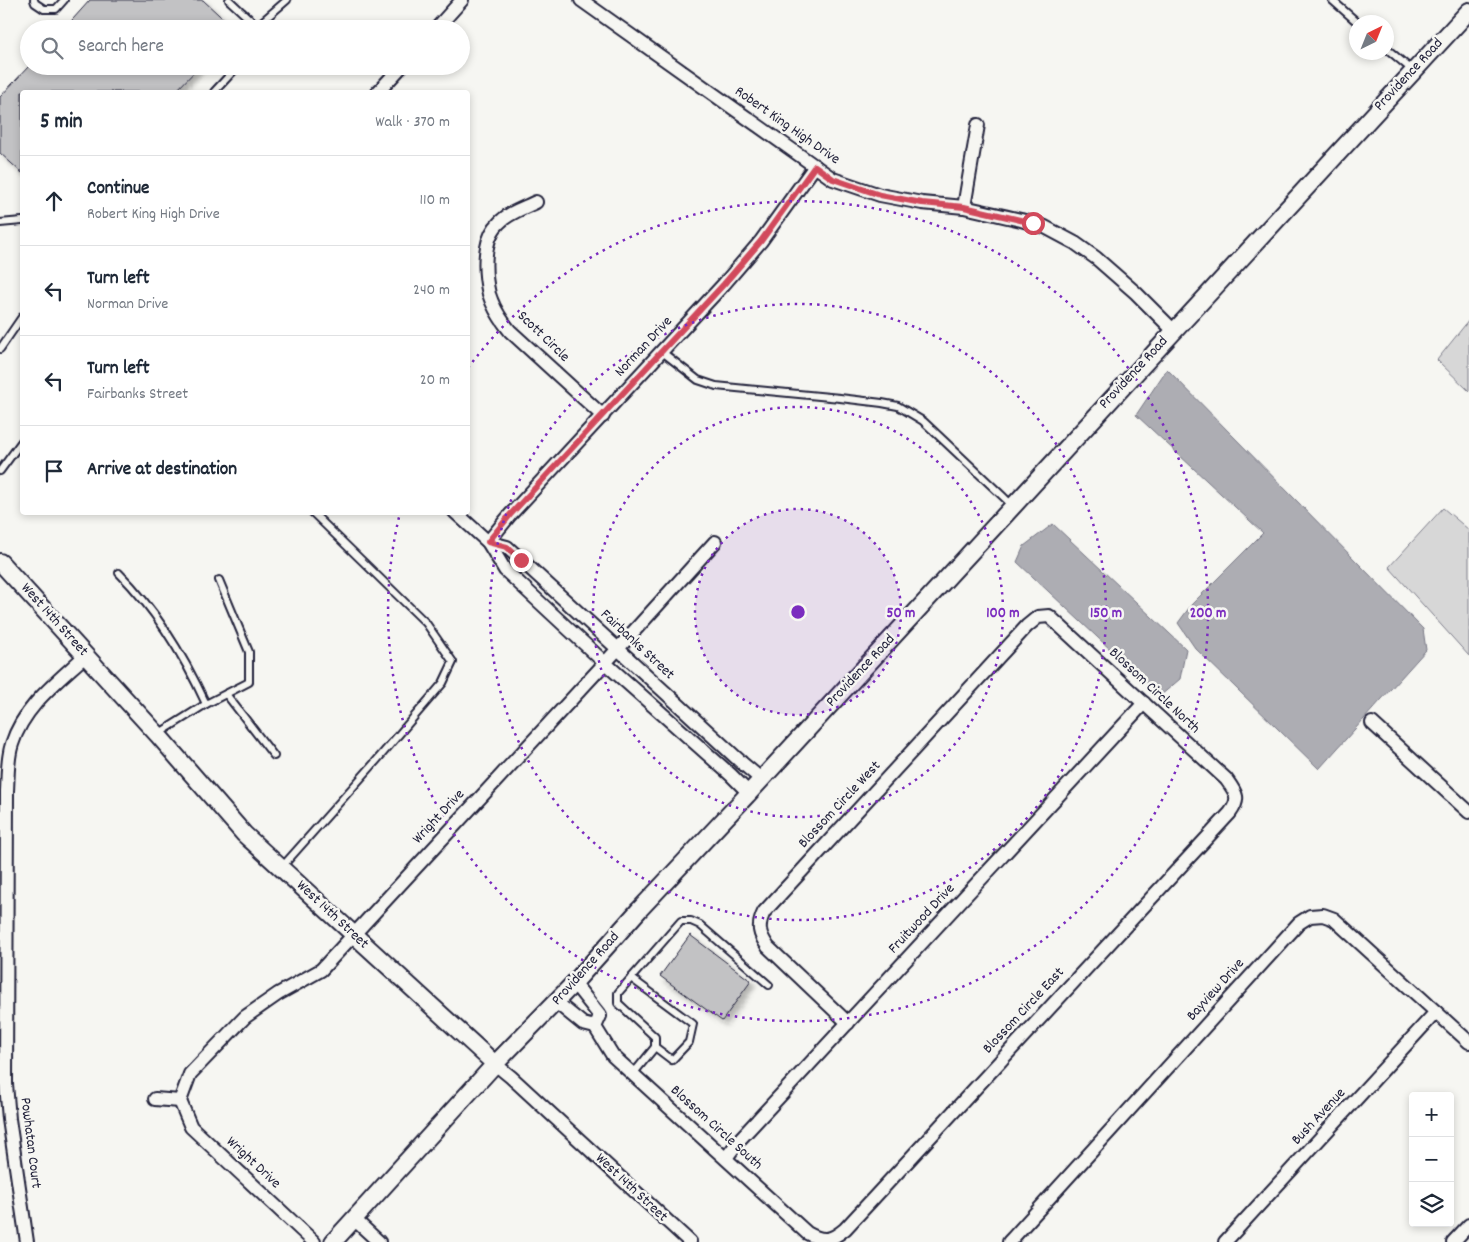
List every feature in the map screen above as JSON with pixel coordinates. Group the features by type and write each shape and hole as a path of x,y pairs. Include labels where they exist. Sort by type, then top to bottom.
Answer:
{"street":[{"path":"444,20 462,0"},
{"name":"Robert King High Drive","path":"581,0 833,179 880,195 922,203 964,207 1045,227 1074,243 1113,272 1173,330"},
{"name":"Providence Road","path":"333,1242 1469,11"},
{"path":"380,90 394,75"},
{"path":"964,207 978,125"},
{"name":"Norman Drive","path":"488,542 510,515 761,241 815,166"},
{"name":"Scott Circle","path":"536,202 500,222 492,231 487,248 486,270 490,294 501,320 510,331 602,416"},
{"name":"Fairbanks Street","path":"458,515 488,542 505,570 605,663 731,775 748,793"},
{"name":"Fairbanks Street","path":"488,542 507,547 761,779"},
{"name":"Wright Drive","path":"314,1242 191,1128 180,1101 190,1074 245,1017 278,994 321,970 715,542"},
{"name":"West 14th Street","path":"0,562 158,735 244,834 690,1242"},
{"name":"Blossom Circle North","path":"1045,616 1049,616 1226,779 1237,796"},
{"name":"Blossom Circle West","path":"848,1023 768,947 760,934 759,921 764,912 1027,626 1038,617 1045,616"},
{"name":"Powhatan Court","path":"27,1242 9,1119 6,1084 8,761 12,744 30,708 86,655"},
{"name":"Fruitwood Drive","path":"726,1158 741,1138 1144,703"},
{"path":"1372,723 1469,812"},
{"name":"Blossom Circle East","path":"826,1239 836,1236 845,1229 1230,813 1237,803 1237,796"},
{"name":"Bayview Drive","path":"1009,1242 1256,969 1299,923 1310,916 1323,915 1334,919 1469,1042"},
{"name":"Blossom Circle South","path":"574,983 600,1016 596,1027 613,1056 806,1233 818,1240 826,1239"},
{"path":"556,1002 583,1024 596,1027"},
{"name":"Bush Avenue","path":"1225,1242 1436,1012"},
{"path":"155,1099 180,1101"},
{"path":"354,1219 379,1242"},
{"path":"1453,1242 1469,1225"}],"lane":[{"path":"34,0 35,3 44,9 56,9 64,0"},
{"path":"229,0 249,20"},
{"path":"264,20 287,0"},
{"path":"1332,0 1349,15"},
{"path":"1394,55 1413,71"},
{"path":"216,90 230,75"},
{"path":"0,223 20,221"},
{"path":"0,349 20,320"},
{"path":"661,351 698,380 716,386 882,402 898,406 923,421 1012,506"},
{"path":"0,471 20,444"},
{"path":"281,868 443,683 453,662 426,623 315,515"},
{"path":"119,573 149,607 172,639 206,704"},
{"path":"158,735 206,704 249,682 249,652 219,580"},
{"path":"226,694 274,756"},
{"path":"631,978 693,1024 689,1042 672,1060 656,1047 655,1037 618,1003 618,993 631,978 681,921 691,921 700,925 769,985"},
{"path":"633,1074 656,1047"}],"shaded area":[{"path":"1469,320 1469,391 1437,360"},
{"path":"1167,369 1423,629 1426,650 1319,769 1195,648 1178,623 1192,604 1263,533 1136,415"},
{"path":"1443,508 1469,530 1469,656 1389,567"},
{"path":"1053,524 1186,649 1180,679 1160,696 1017,562 1024,546"}],"building":[{"path":"90,0 203,0 224,20 72,20"},
{"path":"21,75 191,75 177,90 20,90 20,171 0,153 0,97"},
{"path":"690,935 751,981 722,1021 660,976"}],"route":[{"path":"521,560 507,547 488,542 510,515 724,284 761,241 815,166 833,179 880,195 922,203 964,207 1033,223"}]}
